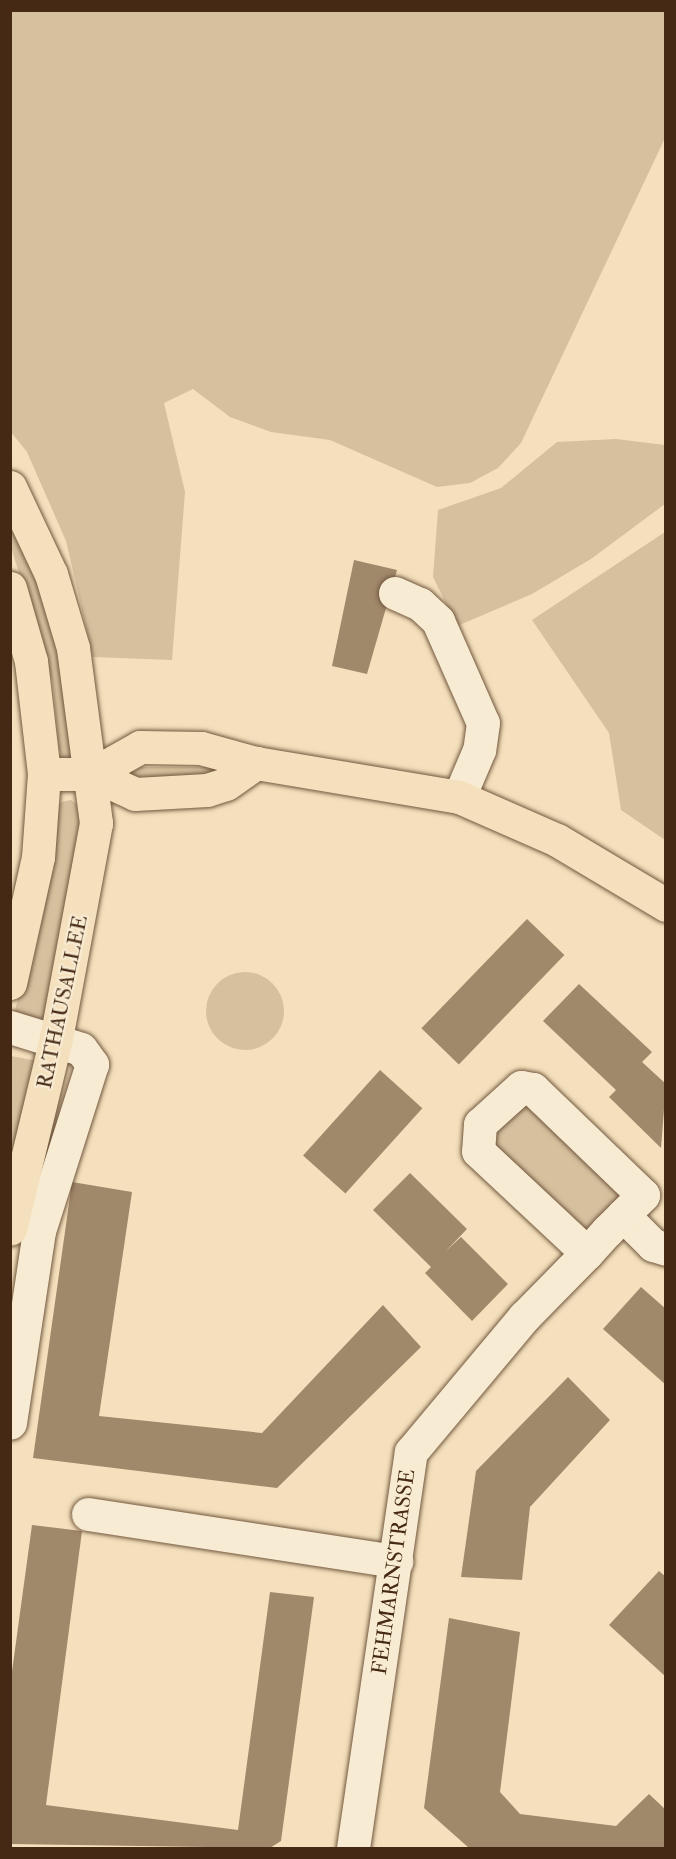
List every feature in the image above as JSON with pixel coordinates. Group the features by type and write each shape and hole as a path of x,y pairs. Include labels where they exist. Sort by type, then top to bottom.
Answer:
{"main road":[{"name":"RATHAUSALLEE","path":"10,487 63,612 92,774 96,823 91,872 56,1038 10,1229"},
{"path":"10,588 31,661 44,774 38,857 10,983"},
{"path":"92,774 140,747 201,748 256,764 459,797 557,840 666,905"},
{"path":"44,774 92,774 135,794 207,790 226,784 256,764"}],"street":[{"path":"395,593 420,603 438,621 483,723 479,750 459,797"},
{"path":"10,1027 56,1038 88,1056 90,1082 39,1231 10,1423"},
{"name":"FEHMARNSTRASSE","path":"353,1848 411,1452 524,1317 587,1253 643,1195 533,1089 521,1087 480,1124 478,1151 587,1253"},
{"path":"623,1215 653,1245 666,1249"},
{"path":"88,1514 396,1561"}],"shaded area":[{"path":"10,11 665,11 665,138 521,443 498,468 470,483 437,487 330,440 271,432 230,417 193,389 164,403 185,492 172,660 93,657 66,541 27,452 11,432"},
{"path":"616,439 665,445 665,504 591,559 532,594 457,626 433,577 438,510 501,488 557,442"},
{"path":"10,508 49,599 76,757 62,758 59,749 53,684 11,547"},
{"path":"665,532 665,840 621,810 609,733 532,620"},
{"path":"139,767 206,767 229,771 132,782 126,770"},
{"path":"71,800 79,806 84,824 45,1025 13,1018 33,941 51,816 61,802"},
{"path":"245,972 260,975 273,983 281,996 284,1011 281,1026 273,1039 260,1047 245,1050 230,1047 217,1039 209,1026 206,1011 209,996 217,983 230,975"},
{"path":"11,1056 38,1061 11,1183"},
{"path":"522,1107 533,1108 616,1190 620,1198 586,1234 493,1147 492,1129"}],"building":[{"path":"354,560 397,570 367,674 332,666"},
{"path":"527,919 564,955 459,1064 421,1028"},
{"path":"579,984 652,1052 642,1062 666,1084 661,1148 609,1097 616,1090 543,1021"},
{"path":"380,1070 422,1108 345,1194 303,1155"},
{"path":"410,1173 467,1229 446,1251 461,1237 508,1284 472,1321 425,1273 431,1267 373,1210"},
{"path":"72,1182 132,1192 99,1416 262,1433 383,1305 421,1347 277,1488 33,1458"},
{"path":"641,1287 666,1309 666,1385 603,1329"},
{"path":"568,1377 610,1420 530,1507 522,1580 461,1577 476,1471"},
{"path":"32,1525 82,1531 46,1805 238,1830 270,1592 314,1597 281,1841 270,1848 10,1844 10,1686"},
{"path":"659,1571 666,1577 666,1677 609,1625"},
{"path":"449,1618 520,1632 500,1792 520,1814 616,1826 649,1794 666,1810 666,1848 469,1848 424,1808"}]}
